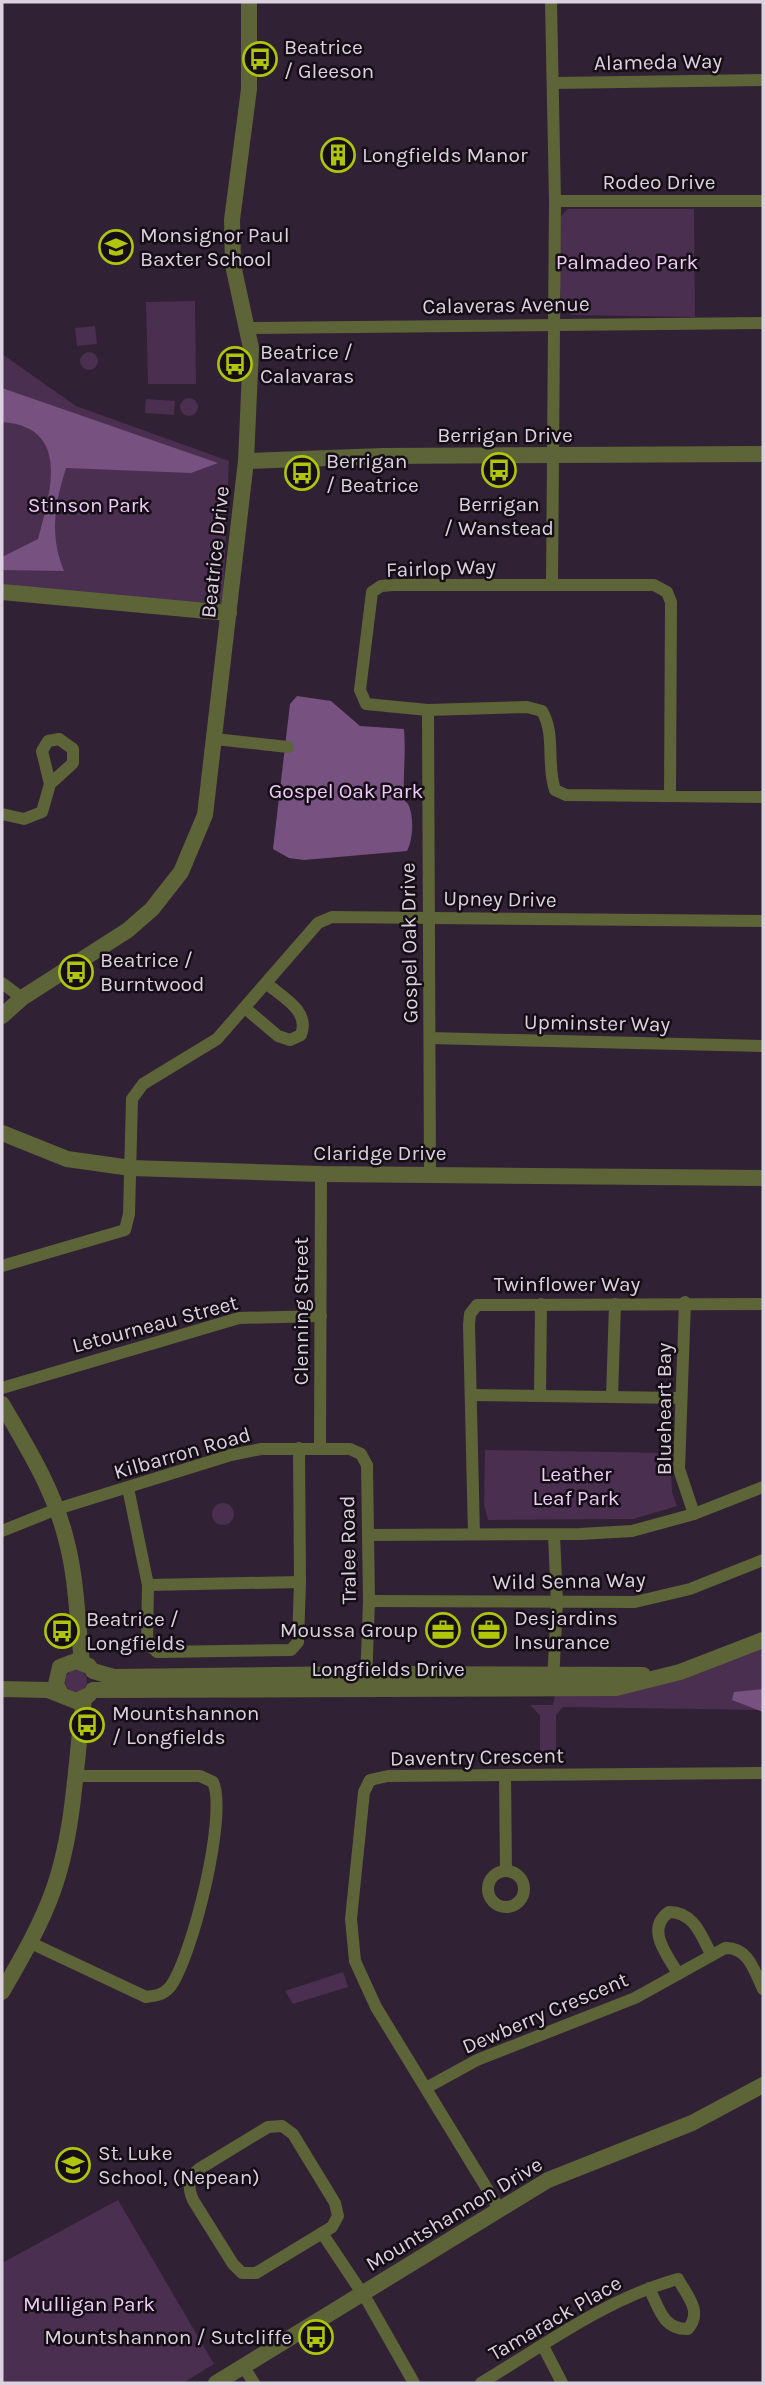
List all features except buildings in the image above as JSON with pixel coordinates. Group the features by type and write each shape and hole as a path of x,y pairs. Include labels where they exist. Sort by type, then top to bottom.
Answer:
{"street":[{"name":"Beatrice Drive","path":"2,1016 22,998 128,930 168,892 181,872 200,831 208,802 246,461 251,359 248,328 233,265 232,220 235,175 249,89 249,2"},
{"path":"551,2 555,201 552,585"},
{"name":"Alameda Way","path":"553,83 763,80"},
{"name":"Rodeo Drive","path":"555,201 763,201"},
{"name":"Calaveras Avenue","path":"248,328 763,323"},
{"name":"Berrigan Drive","path":"246,461 383,456 763,454"},
{"name":"Fairlop Way","path":"670,796 671,602 667,592 654,585 393,585 381,586 372,593 360,690 366,704 428,710 527,707 542,711 548,722 551,779 555,790 566,795 763,797"},
{"path":"2,592 229,613"},
{"name":"Gospel Oak Drive","path":"428,710 430,1174"},
{"path":"215,739 288,747"},
{"path":"2,814 24,819 42,812 50,784"},
{"name":"Upney Drive","path":"131,1168 132,1098 143,1084 217,1039 318,923 332,917 763,921"},
{"path":"2,982 22,998"},
{"path":"245,1008 278,1036 290,1040 301,1035 305,1024 302,1015 267,984"},
{"name":"Upminster Way","path":"430,1038 763,1046"},
{"name":"Claridge Drive","path":"2,1133 67,1159 131,1168 321,1174 763,1178"},
{"path":"2,1266 125,1230 131,1168"},
{"name":"Clenning Street","path":"320,1447 321,1174"},
{"name":"Blueheart Bay","path":"685,1302 679,1469 694,1514"},
{"name":"Twinflower Way","path":"474,1534 469,1325 474,1309 488,1304 763,1304"},
{"path":"540,1396 541,1304"},
{"path":"612,1397 615,1304"},
{"name":"Letourneau Street","path":"2,1388 239,1318 321,1316"},
{"path":"471,1395 680,1398"},
{"path":"2,1404 43,1477 57,1509 73,1574 76,1612 88,1666 88,1695 65,1847 53,1890 31,1943 2,1992"},
{"name":"Kilbarron Road","path":"2,1531 57,1509 230,1455 320,1447 350,1449 360,1454"},
{"path":"128,1488 148,1585 147,1643 156,1652 291,1650 298,1642 299,1448"},
{"name":"Tralee Road","path":"360,1454 367,1465 369,1601 366,1682"},
{"path":"368,1535 554,1535 632,1531 694,1514 763,1487"},
{"path":"553,1682 557,1603 554,1535"},
{"name":"Wild Senna Way","path":"369,1601 635,1602 661,1598 763,1560"},
{"path":"148,1585 300,1582"},
{"path":"76,1612 56,1684 63,1696 77,1755"},
{"name":"Longfields Drive","path":"61,1668 88,1666 114,1677 366,1682 553,1682 680,1672 763,1640"},
{"path":"2,1680 39,1678 61,1668"},
{"name":"Longfields Drive","path":"63,1696 366,1682"},
{"path":"2,1689 40,1689 63,1696"},
{"name":"Daventry Crescent","path":"500,2210 372,2000 355,1961 351,1919 364,1792 370,1780 388,1776 763,1773"},
{"path":"505,1775 506,1871"},
{"path":"31,1943 146,1997 157,1996 170,1987 191,1937 205,1887 215,1836 219,1794 213,1782 200,1776 76,1776"},
{"path":"678,1974 656,1932 657,1923 669,1912 681,1912 694,1922 711,1954"},
{"name":"Dewberry Crescent","path":"426,2088 477,2060 635,1998 725,1948 736,1948 743,1952 763,1989"},
{"name":"Mountshannon Drive","path":"216,2383 548,2180 692,2123 763,2085"},
{"path":"282,2126 293,2134 335,2203 335,2223 322,2233 256,2273 242,2273 233,2264 193,2200 189,2192 190,2179 199,2169 268,2127 282,2126"},
{"path":"322,2233 362,2293 414,2383"},
{"name":"Tamarack Place","path":"481,2383 611,2303 649,2288"},
{"path":"543,2346 562,2383"},
{"path":"243,2367 254,2383"}],"green space":[{"name":"Palmadeo Park","path":"568,209 694,209 695,317 571,315 561,305 557,220"},
{"path":"195,301 196,384 148,384 146,302"},
{"path":"95,326 97,344 77,346 75,328"},
{"path":"89,352 95,355 98,361 95,367 89,370 83,367 80,361 83,355"},
{"name":"Stinson Park","path":"2,354 76,406 229,461 223,604 2,587"},
{"path":"2,388 218,463 191,473 66,468 55,519 56,545 64,571 2,570 2,557 38,539 47,502 51,465 47,449 39,436 24,427 2,422"},
{"path":"189,398 195,401 198,407 195,413 189,416 183,413 180,407 183,401"},
{"path":"146,399 175,401 174,415 145,413"},
{"name":"Gospel Oak Park","path":"297,696 331,701 360,726 404,729 404,797 411,811 412,823 411,841 407,851 304,860 289,858 273,849 290,704"},
{"name":"Leather Leaf Park","path":"485,1450 670,1453 672,1492 677,1506 633,1519 488,1520 484,1505"},
{"path":"223,1503 231,1506 234,1514 231,1522 223,1525 215,1522 212,1514 215,1506"},
{"path":"763,1645 763,1710 563,1707 556,1715 556,1756 559,1759 537,1759 540,1756 540,1715 530,1705 553,1705 555,1695"},
{"path":"76,1670 84,1673 87,1681 84,1689 76,1692 68,1689 65,1681 68,1673"},
{"path":"763,1689 763,1712 732,1700 734,1692"},
{"path":"343,1972 348,1987 293,2004 285,1991"},
{"name":"Mulligan Park","path":"118,2200 214,2364 183,2383 2,2383 2,2263"}],"place":[{"name":"Beatrice / Gleeson","path":"260,59"},
{"name":"Longfields Manor","path":"338,155"},
{"name":"Monsignor Paul Baxter School","path":"116,247"},
{"name":"Beatrice / Calavaras","path":"235,364"},
{"name":"Berrigan / Wanstead","path":"499,470"},
{"name":"Berrigan / Beatrice","path":"302,473"},
{"name":"Beatrice / Burntwood","path":"76,972"},
{"name":"Moussa Group","path":"443,1630"},
{"name":"Desjardins Insurance","path":"489,1630"},
{"name":"Beatrice / Longfields","path":"62,1631"},
{"name":"Mountshannon / Longfields","path":"87,1725"},
{"name":"St. Luke School, (Nepean)","path":"73,2165"},
{"name":"Mountshannon / Sutcliffe","path":"316,2337"}]}
